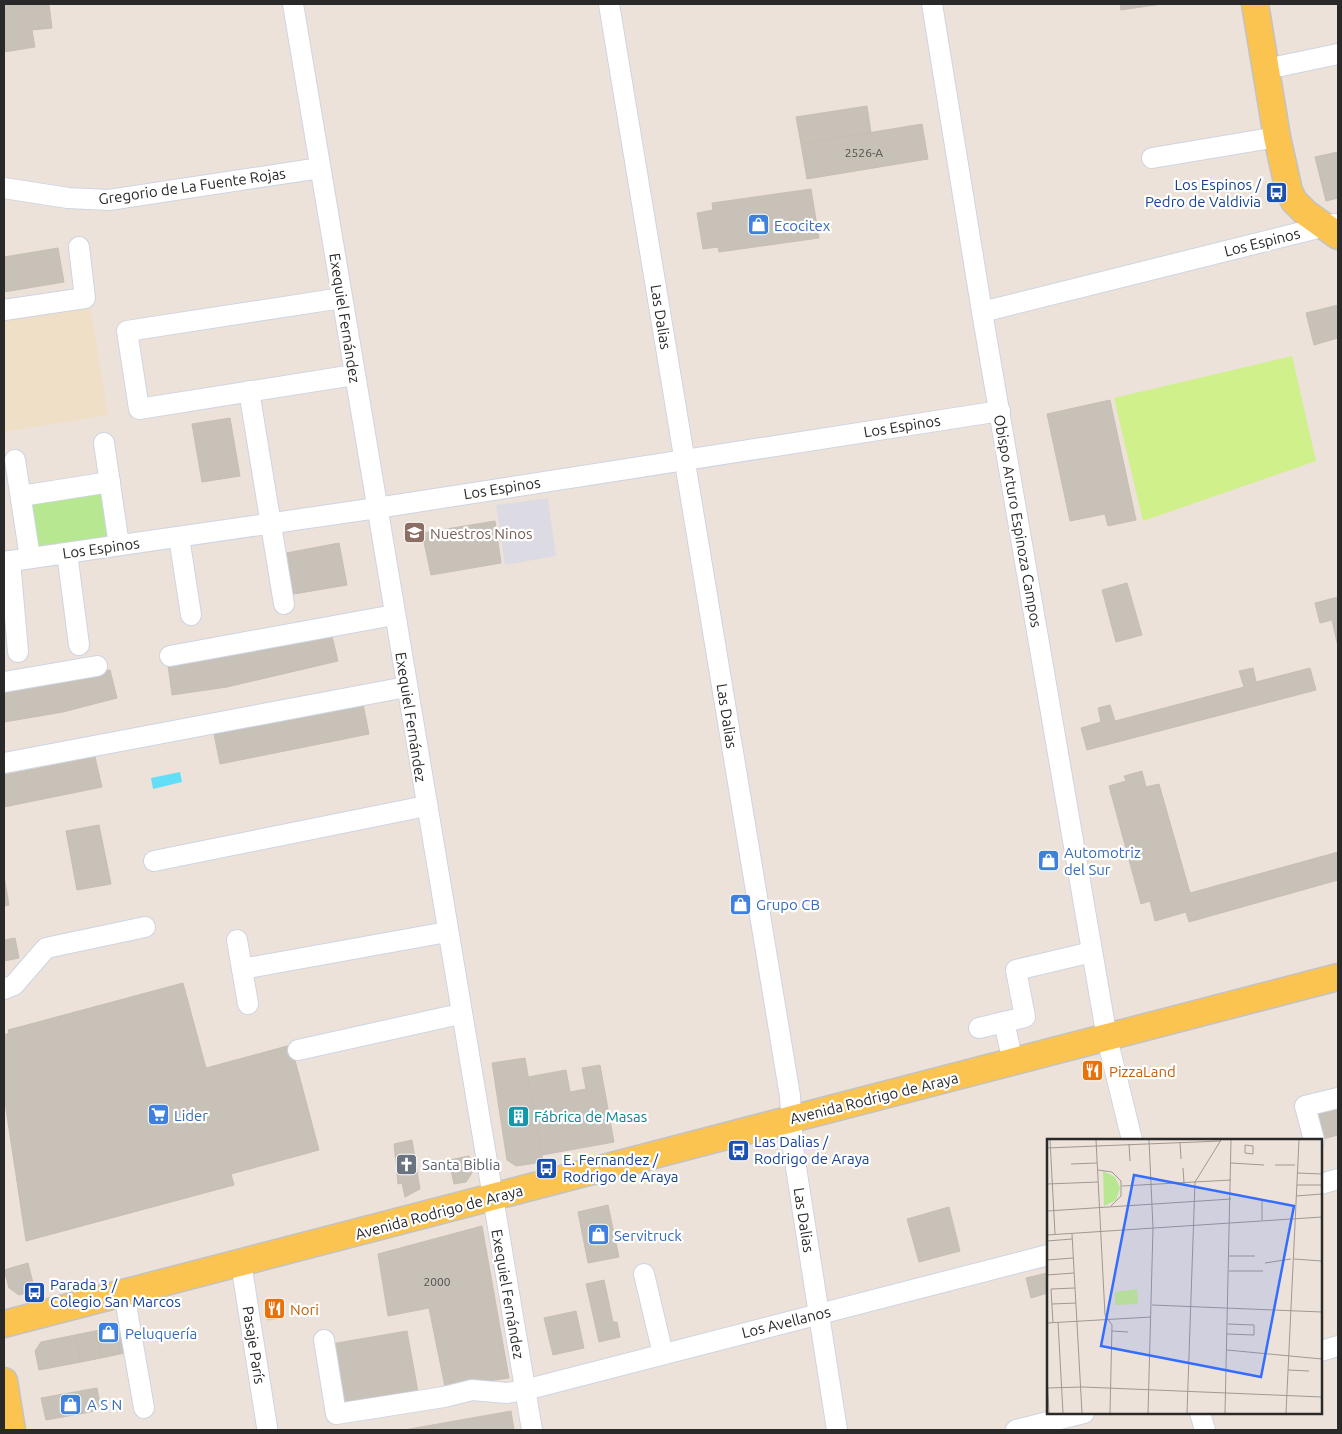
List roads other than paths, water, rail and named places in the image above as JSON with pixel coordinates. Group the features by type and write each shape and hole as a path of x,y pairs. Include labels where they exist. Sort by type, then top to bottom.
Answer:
{"main road":[{"path":"1255,4 1277,137 1290,194 1302,210 1333,229"},
{"name":"Avenida Rodrigo de Araya","path":"4,1324 1338,977"},
{"path":"4,1381 12,1430"}],"street":[{"name":"Exequiel Fernández","path":"293,4 460,1014 532,1430"},
{"name":"Las Dalias","path":"609,4 785,1067 792,1119 793,1148 836,1430"},
{"name":"Obispo Arturo Espinoza Campos","path":"932,4 982,312 1107,1038 1132,1139"},
{"path":"1266,69 1338,54"},
{"path":"1152,158 1277,137"},
{"name":"Gregorio de La Fuente Rojas","path":"4,188 75,199 109,200 320,168"},
{"name":"Los Espinos","path":"982,312 1333,229"},
{"path":"4,310 86,298 79,247"},
{"path":"342,298 127,331 139,409 354,375"},
{"path":"249,392 284,604"},
{"name":"Los Espinos","path":"15,561 377,508 1000,411"},
{"path":"104,443 120,545"},
{"path":"15,460 21,496 15,561 18,652"},
{"path":"21,496 110,482"},
{"path":"179,537 191,615"},
{"path":"67,553 79,645"},
{"path":"170,656 394,614"},
{"path":"4,682 97,666"},
{"path":"4,763 406,687"},
{"path":"154,861 426,806"},
{"path":"4,990 14,985 46,948 146,927"},
{"path":"242,969 447,932"},
{"path":"237,940 248,1004"},
{"path":"979,1028 1025,1017 1016,970 1092,952"},
{"path":"298,1050 460,1014"},
{"path":"1004,1022 1013,1062"},
{"path":"1314,1139 1305,1106 1338,1098"},
{"name":"Los Avellanos","path":"324,1340 336,1414 444,1397 472,1390 507,1394 1047,1255"},
{"name":"Pasaje París","path":"241,1263 267,1427"},
{"path":"644,1274 663,1354"},
{"path":"124,1294 144,1408"},
{"path":"1322,1351 1338,1346"},
{"path":"1025,1429 1080,1414"},
{"path":"1200,1414 1205,1430"}],"water":[{"path":"180,772 182,782 153,789 151,778"}],"place":[{"name":"Los Espinos / Pedro de Valdivia","path":"1277,193"},
{"name":"Ecocitex","path":"758,225"},
{"name":"Nuestros Ninos","path":"414,533"},
{"name":"Automotriz del Sur","path":"1048,861"},
{"name":"Grupo CB","path":"740,904"},
{"name":"PizzaLand","path":"1093,1071"},
{"name":"Lider","path":"158,1115"},
{"name":"Fábrica de Masas","path":"518,1116"},
{"name":"Las Dalias / Rodrigo de Araya","path":"738,1150"},
{"name":"Santa Biblia","path":"406,1164"},
{"name":"E. Fernandez / Rodrigo de Araya","path":"547,1168"},
{"name":"Servitruck","path":"598,1235"},
{"name":"Parada 3 / Colegio San Marcos","path":"34,1293"},
{"name":"Nori","path":"274,1309"},
{"name":"Peluquería","path":"109,1333"},
{"name":"A S N","path":"71,1404"}]}
